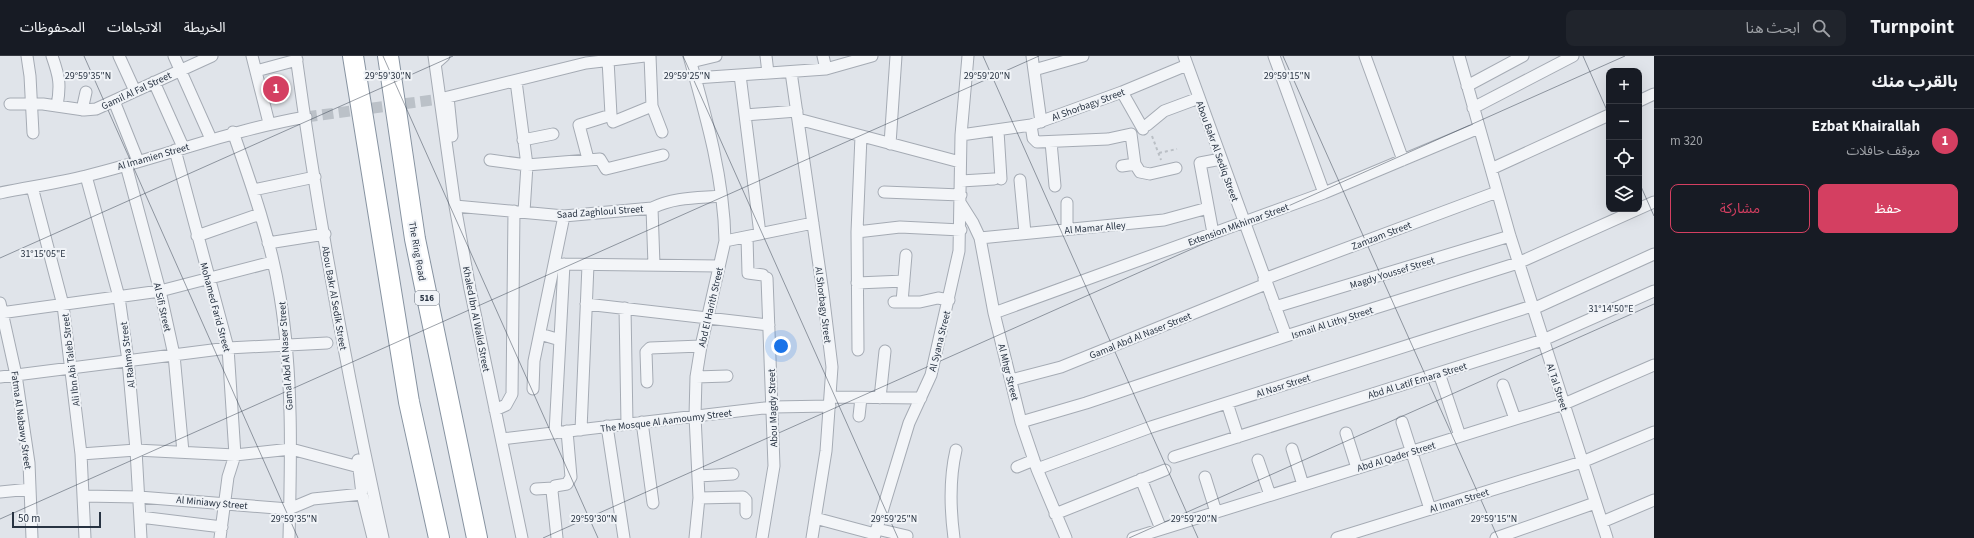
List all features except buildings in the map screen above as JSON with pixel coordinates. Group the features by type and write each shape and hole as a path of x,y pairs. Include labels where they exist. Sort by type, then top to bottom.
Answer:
{"highway":[{"path":"353,56 409,402 439,538"},
{"name":"The Ring Road","path":"388,56 415,239 477,538"}],"street":[{"path":"27,56 32,104 33,133"},
{"path":"52,56 60,80 57,106"},
{"path":"119,56 135,91"},
{"path":"174,56 211,139"},
{"name":"Gamil Al Fal Street","path":"10,104 57,106 82,110 96,109 212,56"},
{"path":"252,56 269,123"},
{"path":"435,60 444,56"},
{"path":"444,98 516,81 586,59 608,60 645,56"},
{"path":"650,56 652,106 662,132"},
{"path":"690,59 716,56"},
{"path":"766,56 768,73"},
{"path":"823,56 826,69"},
{"path":"695,78 826,69 872,56"},
{"path":"890,144 896,56"},
{"name":"Al Syana Street","path":"875,534 909,423 931,375 959,251 961,200 960,162 968,56"},
{"path":"1032,56 1036,123 1034,140 1051,142 1108,139 1131,134 1135,164 1140,172 1145,174 1176,168"},
{"path":"1034,70 1083,56"},
{"path":"1274,56 1324,193"},
{"path":"1365,56 1403,160"},
{"name":"Al Tal Street","path":"1459,56 1518,263 1607,538"},
{"path":"1467,86 1523,56"},
{"path":"1473,108 1573,56"},
{"path":"256,71 297,58"},
{"name":"Abou Bakr Al Sedik Street","path":"297,58 324,234 353,402 383,538"},
{"name":"Abd El Harith Street","path":"690,59 713,144 721,196 725,241 701,346 696,377 695,416 699,498 695,538"},
{"name":"Khaled Ibn Al Walid Street","path":"435,60 444,98 457,206 495,410 522,538"},
{"path":"608,60 612,120 615,122 652,106"},
{"name":"Al Shorbagy Street","path":"962,135 998,131 1036,123 1122,92 1185,61"},
{"name":"Abou Bakr Al Sediq Street","path":"1185,61 1286,336"},
{"name":"Al Shorbagy Street","path":"791,72 832,367 826,451 812,538"},
{"path":"740,75 760,234"},
{"path":"495,410 506,405 512,394 519,212 527,164 516,81"},
{"name":"Mohamed Farid Street","path":"154,82 179,149 197,236 228,348 235,455 228,477 221,532"},
{"path":"82,110 86,92"},
{"path":"1122,92 1145,127 1164,111 1199,98"},
{"path":"1642,100 1654,94"},
{"path":"114,101 138,161"},
{"path":"588,159 579,125 611,115"},
{"path":"745,115 797,115 861,136 960,162"},
{"path":"1491,169 1606,115"},
{"name":"Al Imamien Street","path":"0,193 86,176 234,132 306,116"},
{"name":"Extension Mkhimar Street","path":"994,313 1324,193 1479,128"},
{"path":"960,181 998,179 998,131"},
{"name":"Gamal Abd Al Naser Street","path":"234,132 260,214 280,295 286,345 291,449 289,538"},
{"path":"524,140 553,134"},
{"path":"858,350 857,232 861,136"},
{"path":"1051,142 1055,186"},
{"path":"490,160 527,164 601,159 606,169 663,156"},
{"path":"1213,233 1200,163 1221,159"},
{"name":"Al Sifi Street","path":"126,164 160,291 174,355 183,452"},
{"path":"1122,166 1135,164"},
{"name":"Al Rahma Street","path":"86,176 119,297 128,361 136,450 141,538"},
{"path":"253,190 315,177"},
{"path":"1020,180 1025,233"},
{"name":"Ali Ibn Abi Taleb Street","path":"32,187 63,305 81,454 85,538"},
{"path":"884,192 961,200"},
{"name":"Zamzam Street","path":"1265,281 1497,192"},
{"name":"Saad Zaghloul Street","path":"457,206 564,216 652,208 664,202 677,199 721,196"},
{"name":"Al Mhgr Street","path":"961,200 974,223 980,238 994,313 1021,422 1035,465 1066,538"},
{"name":"Ismail Al Lithy Street","path":"1021,422 1086,403 1286,336 1518,263 1654,202"},
{"path":"1067,203 1067,229"},
{"path":"652,208 654,265"},
{"name":"Al Mamar Alley","path":"980,238 1164,220 1208,208"},
{"path":"197,236 260,214"},
{"path":"555,433 560,340 559,264 564,216"},
{"path":"725,241 813,223"},
{"path":"857,232 900,227 960,230"},
{"path":"268,243 324,234"},
{"name":"Magdy Youssef Street","path":"1275,307 1510,236"},
{"name":"Abou Magdy Street","path":"747,237 748,273 765,276 769,325 774,466 762,538"},
{"name":"Al Nasr Street","path":"1017,467 1035,465 1533,307 1654,254"},
{"path":"906,255 904,281 898,302 920,302 934,298 949,300"},
{"path":"1,309 63,305 160,291 272,262"},
{"path":"559,264 719,266"},
{"path":"533,389 534,361 559,264"},
{"path":"581,430 588,265"},
{"path":"857,283 904,281"},
{"name":"Gamal Abd Al Naser Street","path":"1011,380 1061,367 1265,281"},
{"name":"Abd Al Latif Emara Street","path":"1174,457 1543,340 1654,291"},
{"path":"586,304 769,325"},
{"path":"625,308 627,424"},
{"name":"Fatma Al Nabawy Street","path":"1,309 16,375 29,463 32,538"},
{"path":"540,334 560,340"},
{"name":"Abou Bakr Al Sedik Street","path":"0,377 228,348 327,343"},
{"path":"647,382 646,352 650,348 701,346"},
{"path":"880,398 885,351"},
{"name":"Abd Al Qader Street","path":"1134,538 1564,404 1654,365"},
{"path":"1439,373 1460,436"},
{"path":"696,377 727,376"},
{"path":"1503,385 1514,420"},
{"path":"859,416 861,398"},
{"name":"The Mosque Al Aamoumy Street","path":"502,439 861,398 921,398"},
{"path":"353,402 350,417 362,494 374,538"},
{"path":"1227,403 1238,437"},
{"path":"642,422 653,503"},
{"path":"1402,422 1430,509"},
{"path":"607,426 624,538"},
{"path":"536,489 553,488 558,485 567,484 571,477 567,431"},
{"name":"Al Imam Street","path":"1337,538 1582,462 1654,432"},
{"path":"1346,433 1357,468"},
{"path":"81,454 136,450 235,455 291,449 359,467"},
{"path":"1292,449 1303,485"},
{"path":"954,538 950,493 956,450"},
{"path":"1258,460 1270,495"},
{"path":"1055,514 1165,470"},
{"path":"698,476 734,474"},
{"path":"1205,477 1216,512"},
{"path":"1141,479 1161,529"},
{"path":"553,488 552,494 557,538"},
{"path":"0,492 30,489"},
{"name":"Al Miniawy Street","path":"83,496 139,497 289,509 318,498 362,494"},
{"path":"699,498 743,497 746,500 746,513"},
{"path":"1602,522 1654,500"},
{"path":"1496,538 1595,502"},
{"path":"140,517 221,532"},
{"path":"815,518 875,534 907,536"}],"path":[{"path":"1153,140 1162,162"},
{"path":"1159,153 1178,149"}],"tunnel":[{"path":"306,117 440,99"}],"place":[{"name":"Ezbat Khairallah","path":"276,89"}]}
